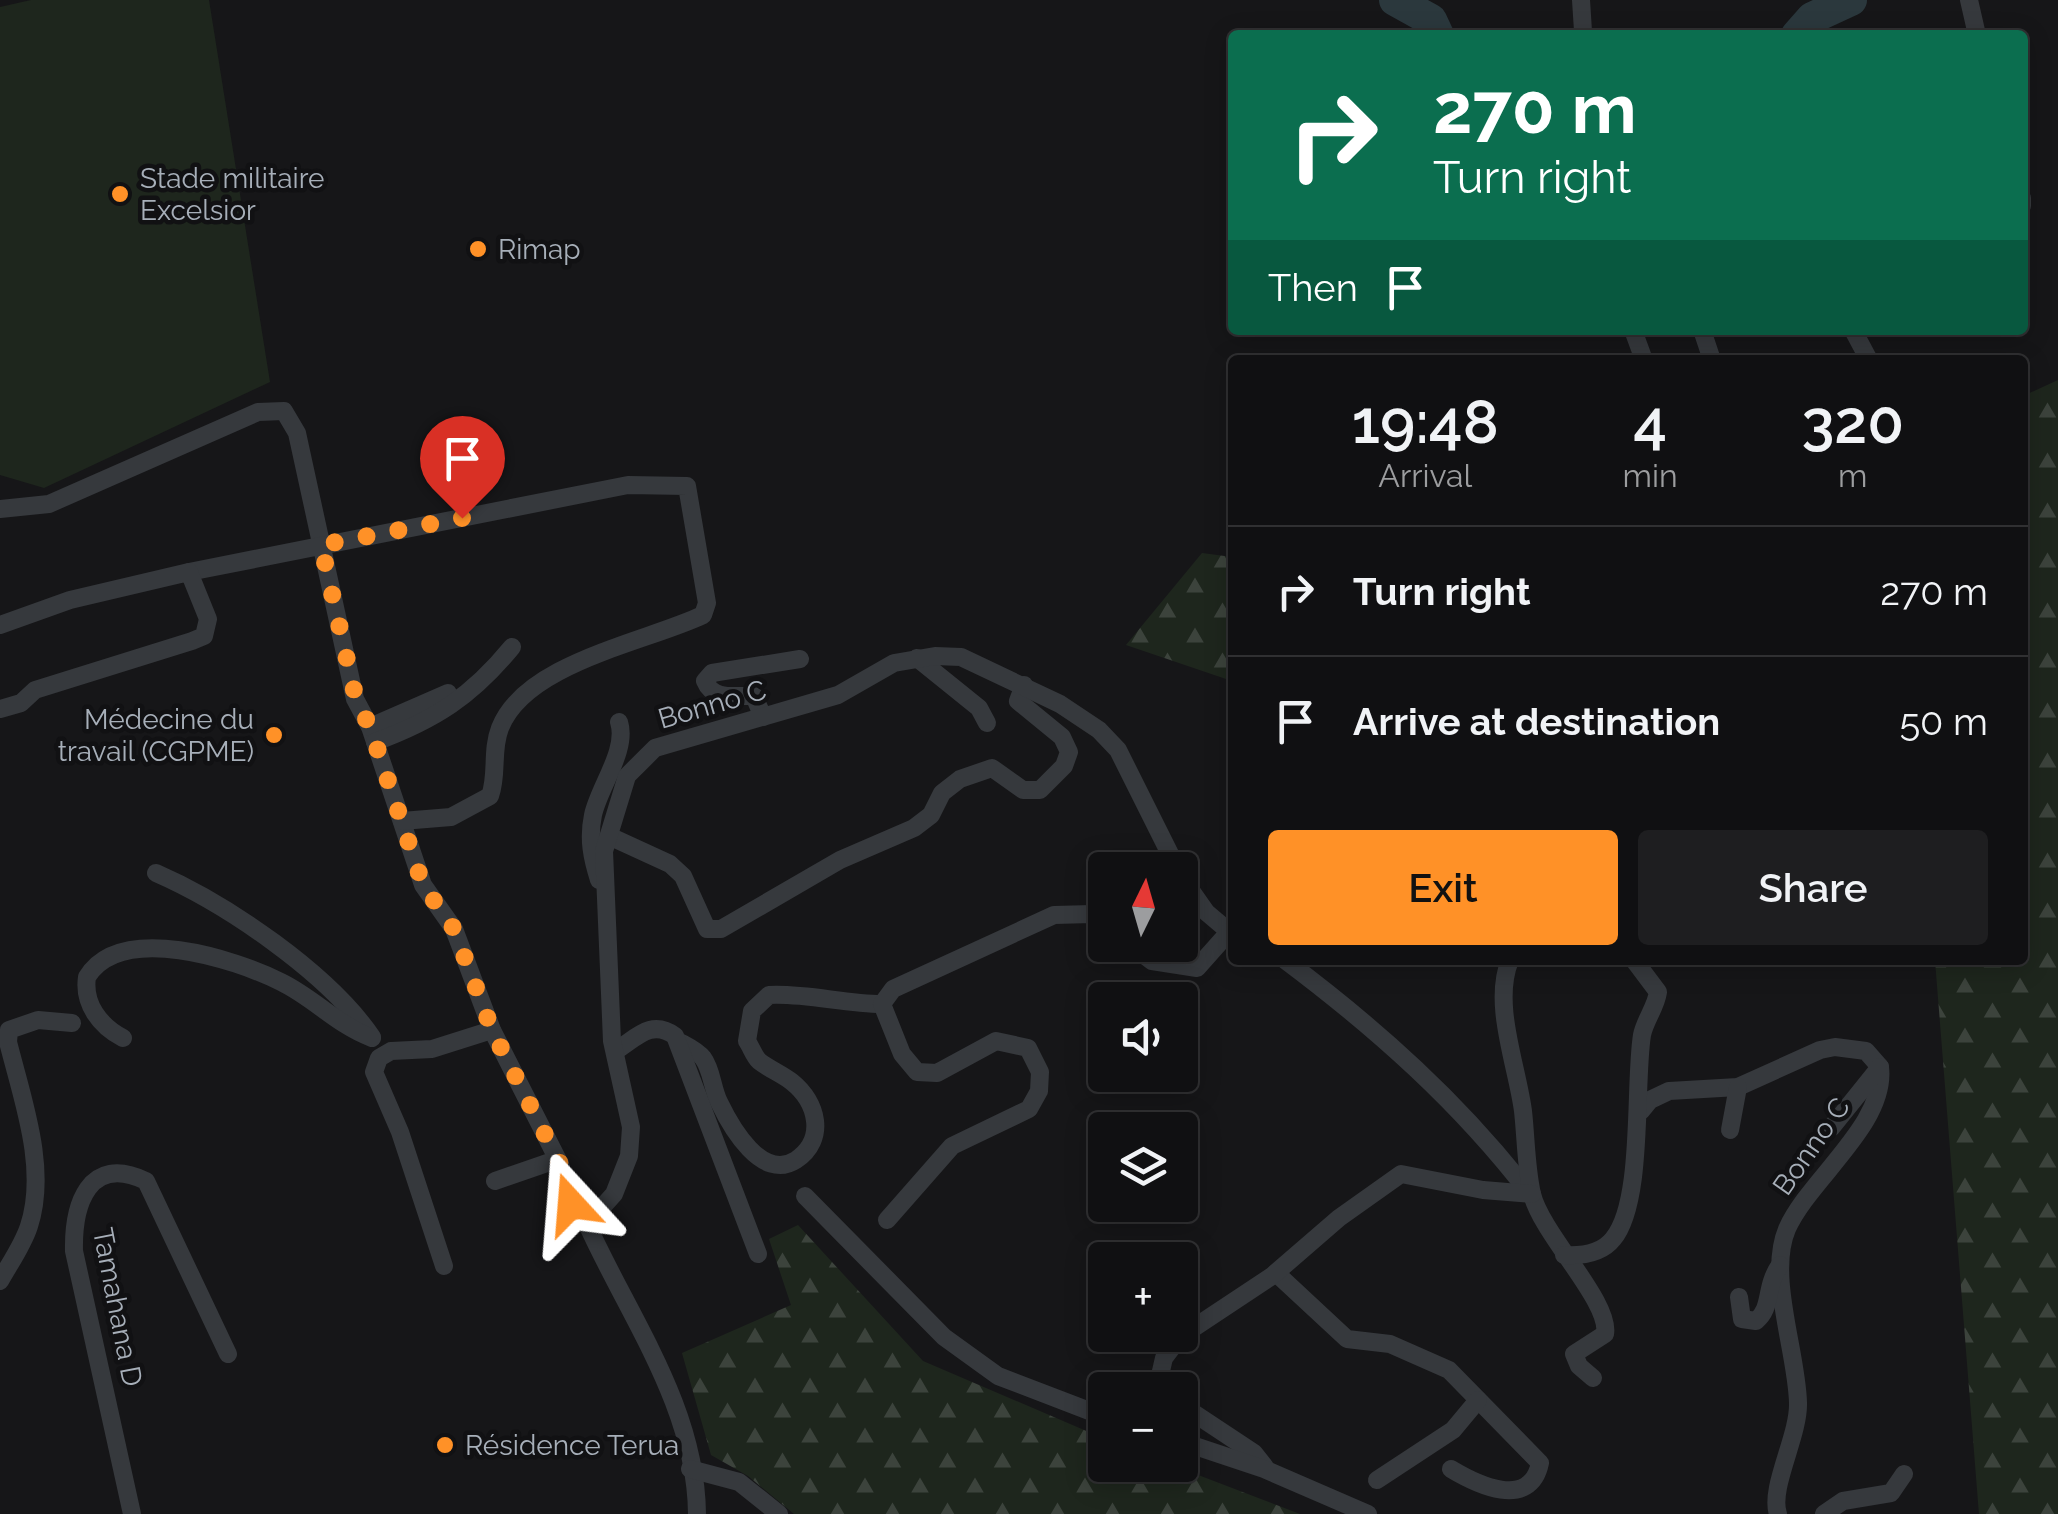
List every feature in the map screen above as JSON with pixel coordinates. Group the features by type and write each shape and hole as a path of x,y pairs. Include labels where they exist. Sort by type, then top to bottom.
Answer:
{"street":[{"path":"1581,0 1583,30"},
{"path":"0,509 49,504 258,412 284,411 297,433 356,699 423,885 454,929 492,1030 560,1164 571,1204 587,1224 678,1403 697,1488 697,1514"},
{"path":"0,625 70,600 189,572 628,485 684,485 690,494 708,603 703,615 554,674 521,700 501,724 492,754 494,782 490,796 451,817 402,821"},
{"path":"0,709 22,703 35,690 204,636 208,620 189,572"},
{"path":"372,735 461,700 478,688 512,647"},
{"name":"Bonno C","path":"587,1224 614,1194 629,1156 631,1127 617,1050 602,889 616,800 640,760 669,743 838,696 894,663 961,657 1024,685 1100,730 1118,750 1169,852"},
{"path":"918,658 962,692 985,715 987,723"},
{"path":"763,716 754,696 724,697 712,692 705,681 712,673 800,659"},
{"path":"608,836 670,864 683,876 706,929 721,929 840,860 914,828 931,815 942,792 979,770 992,768 1023,790 1040,790 1064,766 1069,752 1062,737 1018,701 1016,696 1024,685"},
{"path":"372,735 448,692"},
{"path":"602,889 592,858 593,814 621,739 619,722"},
{"path":"156,873 194,890 336,992 372,1038"},
{"name":"Bonno C","path":"1198,900 1228,930"},
{"path":"882,1004 893,989 1054,915 1088,914"},
{"path":"1158,962 1197,968 1228,936"},
{"path":"123,1038 95,1014 87,995 87,977 111,956 162,948 230,962 269,976 351,1030 391,1051"},
{"path":"1291,965 1414,1064 1467,1118 1531,1194 1564,1256 1602,1307 1607,1323 1605,1334 1574,1354 1579,1366 1593,1378"},
{"path":"1508,965 1505,1009 1531,1194"},
{"path":"1564,1256 1601,1249 1620,1228 1641,1111 1643,1031 1658,992 1638,965"},
{"path":"617,1050 641,1031 666,1029 705,1060 718,1101 744,1141 765,1162 780,1166 796,1160 813,1141 817,1122 810,1103 794,1083 758,1060 747,1041 752,1011 769,994 882,1004"},
{"path":"882,1004 902,1054 918,1072 937,1074 996,1041 1028,1048 1040,1072 1040,1091 1029,1110 952,1146 887,1220"},
{"path":"0,1281 30,1224 33,1194 31,1134 8,1042 10,1030 38,1020 72,1022"},
{"path":"444,1266 400,1132 374,1072 380,1058 391,1051 432,1049 492,1030"},
{"path":"678,1041 758,1254"},
{"name":"Bonno C","path":"1641,1111 1650,1100 1669,1091 1738,1087 1835,1047 1866,1051 1880,1068 1877,1100 1788,1228 1780,1266 1798,1401 1798,1431 1776,1497 1778,1514"},
{"path":"1831,1128 1880,1068"},
{"path":"1730,1130 1738,1087"},
{"path":"496,1181 550,1162 560,1164"},
{"name":"Tamahana D","path":"132,1514 74,1251 73,1220 79,1199 93,1183 107,1174 122,1173 146,1181 228,1354"},
{"path":"1161,1372 1164,1358 1180,1336 1276,1273 1340,1218 1401,1174 1438,1178 1484,1190 1531,1194"},
{"path":"806,1196 944,1337 998,1376 1088,1410"},
{"path":"1739,1297 1742,1319 1756,1321 1768,1305 1768,1282 1780,1266"},
{"path":"1276,1273 1347,1338 1418,1353 1449,1370 1540,1462 1538,1472 1502,1492 1486,1489 1450,1470"},
{"path":"1378,1480 1452,1430 1478,1400"},
{"path":"1198,1416 1254,1453 1269,1472"},
{"path":"1198,1447 1368,1514"},
{"path":"690,1469 739,1482 780,1514"},
{"path":"1824,1514 1891,1493 1904,1474"}],"green space":[{"name":"Stade militaire Excelsior","path":"31,0 209,0 270,382 44,488 0,475 0,7"},
{"path":"2058,380 2058,1514 1979,1514 1935,965 2028,965 2028,394"},
{"path":"1202,553 1228,556 1228,680 1126,645"},
{"path":"798,1225 923,1361 1088,1432 1088,1482 1198,1482 1198,1475 1300,1514 794,1514 748,1476 711,1455 682,1353 791,1305 769,1239"}],"waterway":[{"path":"1395,0 1431,20 1436,30"},
{"path":"1801,30 1812,18 1851,0"}],"place":[{"name":"Stade militaire Excelsior","path":"120,194"},
{"name":"Rimap","path":"478,249"},
{"name":"Médecine du travail (CGPME)","path":"274,735"},
{"name":"Résidence Terua","path":"445,1445"}],"route":[{"path":"462,518 321,545 356,699 370,727 423,885 454,929 492,1030 560,1164 571,1204"}]}
